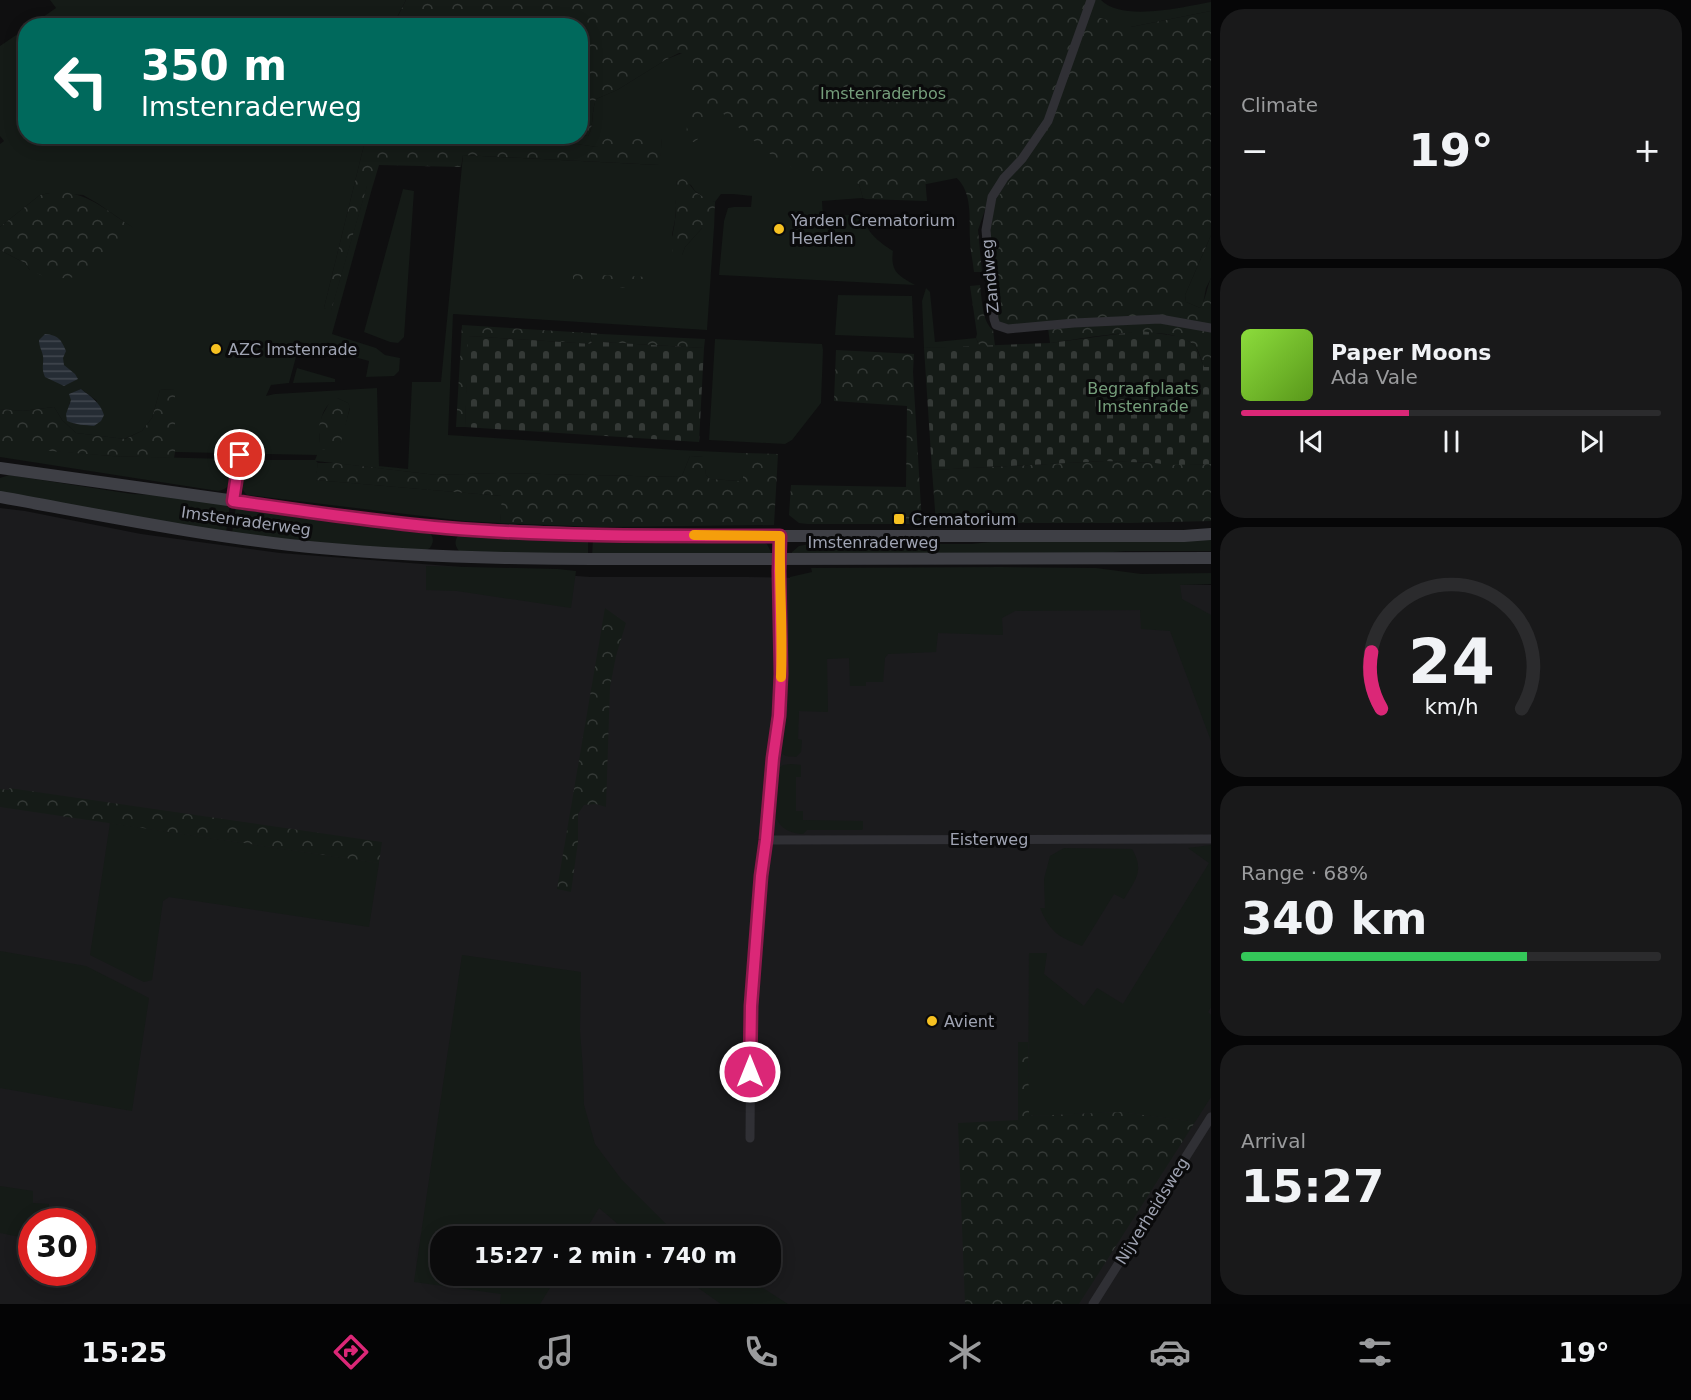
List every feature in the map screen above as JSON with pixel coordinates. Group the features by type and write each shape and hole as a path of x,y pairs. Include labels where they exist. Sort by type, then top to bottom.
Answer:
{"street":[{"name":"Zandweg","path":"1091,0 1048,121 992,197 986,230 996,325 1008,329 1146,319 1211,328"},
{"path":"233,501 240,455"},
{"name":"Imstenraderweg","path":"0,468 342,516 446,528 591,534 780,536 1211,534"},
{"name":"Imstenraderweg","path":"0,497 194,532 319,548 444,556 590,559 1211,558"},
{"path":"750,1138 751,1006 761,876 779,716 780,536"},
{"name":"Eisterweg","path":"766,840 1211,839"},
{"name":"Nijverheidsweg","path":"1093,1304 1211,1117"}],"shaded area":[{"path":"45,334 53,335 61,341 66,351 63,358 64,365 78,379 64,386 45,377 39,340"},
{"path":"81,389 98,403 104,415 101,421 94,426 67,421 66,414 71,400 69,394"},
{"path":"0,508 141,534 280,553 590,577 746,577 1211,585 1211,1304 0,1304"}],"green space":[{"path":"50,0 406,0 397,18 42,18 56,8"},
{"name":"Imstenraderbos","path":"406,0 1087,0 1051,107 1039,130 992,190 978,230 982,272 974,272 970,247 968,198 956,177 925,177 927,201 866,199 863,198 859,184 839,177 795,169 774,157 719,110 710,111 705,115 698,139 689,142 686,135 693,58 689,53 679,53 617,90 596,99 588,136 588,18 397,18"},
{"path":"408,0 1101,0 1111,7 1138,12 1211,2 1211,11 1131,27 1025,213 957,178 896,188 859,184 863,198 822,201 823,217 861,214 873,235 893,251 894,269 904,279 915,285 719,275 724,221 728,208 751,207 752,196 721,194 715,202 707,200 691,185 676,180 678,192 672,235 682,255 685,247 702,228 714,228 707,330 453,314 448,435 743,453 743,478 739,481 710,479 706,475 703,457 690,456 682,476 679,477 498,473 436,475 316,461 318,463 316,480 503,496 500,523 464,521 247,495 242,488 241,479 246,461 315,460 317,455 175,452 175,389 160,390 152,418 142,431 124,439 76,433 62,420 54,407 23,411 0,409 0,250 25,263 30,270 133,228 83,195 50,193 40,195 0,227 0,144 4,141 0,136 0,46 18,34 18,144 364,144 324,308 331,310 367,185 373,185 332,334 376,348 385,355 400,358 399,371 394,376 366,377 369,361 300,342 289,383 271,385 266,396 377,388 379,466 408,469 412,382 441,382 463,155 659,165 662,139 644,139 597,147 576,144 588,144 596,99 617,90 667,59 682,53 588,28 588,18 527,18","holes":["81,389 97,401 85,425 74,424 69,404 72,400 70,394","337,398 348,403 350,408 340,443 319,443 326,407"]},
{"path":"1211,11 1211,235 1185,295 1186,302 1200,308 1211,278 1211,325 1193,321 1009,327 1003,324 996,318 986,264 994,202 1041,139 1090,15 1131,27"},
{"path":"607,137 662,138 660,165 463,155 461,167 379,165 373,185 367,186 331,311 324,308 364,144 551,146 576,144 597,147"},
{"path":"526,144 576,144 551,146"},
{"path":"678,177 687,181 697,193 715,202 714,228 702,228 685,247 682,255 678,256 674,255 672,241"},
{"path":"403,189 414,191 404,337 398,343 364,332"},
{"path":"66,192 94,202 134,228 96,271 78,277 50,279 30,270 25,263 0,250 0,227 40,195"},
{"path":"1211,235 1211,278 1200,308 1186,302 1185,295"},
{"path":"573,274 649,277 648,289 573,285"},
{"path":"980,285 985,316 993,330 995,346 980,347 976,338 970,286"},
{"path":"926,288 930,292 935,342 976,338 980,347 924,348 922,301"},
{"path":"838,295 912,296 914,338 835,335"},
{"path":"1152,322 1211,331 1211,367 1204,367 1195,346 1182,338 1166,334 1125,333 1050,343 1048,328"},
{"path":"462,325 590,333 592,344 469,336 465,427 456,427"},
{"name":"Begraafplaats Imstenrade","path":"1141,331 1183,337 1196,347 1204,367 1211,367 1211,464 1169,465 1105,461 932,470 924,348 1050,343"},
{"path":"590,333 601,334 601,342 704,348 699,442 465,427 468,336 592,344"},
{"path":"601,334 705,339 704,348 601,342"},
{"path":"715,339 822,344 821,403 792,440 785,444 709,440"},
{"path":"836,350 914,354 913,372 922,524 808,524 799,523 789,515 791,485 906,487 907,406 834,401"},
{"path":"297,368 335,379 335,382 293,383"},
{"path":"175,389 174,458 112,456 0,447 0,409 23,411 54,407 62,420 76,433 125,439 142,431 152,418 160,390"},
{"path":"332,398 348,403 350,407 341,442 336,449 331,451 322,449 319,443 319,426"},
{"path":"2,446 112,456 229,459 234,465 229,485 218,491 0,457"},
{"path":"743,453 778,454 774,525 599,527 500,523 502,496 315,480 318,463 436,475 498,473 679,477 682,476 690,456 704,457 706,475 710,479 739,481 743,478"},
{"path":"1105,461 1211,464 1211,521 936,523 932,470"},
{"path":"9,475 132,494 176,496 230,504 226,533 0,494 0,478"},
{"path":"236,505 429,532 433,542 430,548 422,552 232,534"},
{"path":"461,533 588,539 588,556 459,551 456,542"},
{"path":"1211,537 1211,551 1126,551 1078,555 792,553 799,546 809,544 971,544 1021,539"},
{"path":"593,539 761,541 767,544 771,552 768,556 592,556"},
{"path":"426,566 576,571 571,608 457,591 426,590"},
{"path":"811,568 1096,568 1141,574 1211,573 1211,584 1180,585 1182,599 1211,615 1211,741 1170,631 1141,629 1140,610 1015,611 1002,618 1003,635 938,633 936,652 888,654 885,658 883,682 866,682 866,686 850,686 849,658 827,659 828,712 799,711 798,739 802,740 801,752 796,757 783,754 780,741 782,723 788,711 790,577 812,572"},
{"path":"605,608 626,623 610,687 606,807 596,804 584,805 578,814 578,842 571,892 557,889"},
{"path":"783,765 801,765 801,777 796,777 796,811 803,811 803,820 863,821 863,829 807,830 803,834 791,832 782,827 774,810 774,790 778,769"},
{"path":"9,788 382,842 379,863 0,807 0,789 9,790"},
{"path":"110,823 379,863 369,927 169,897 163,901 152,980 144,982 90,955"},
{"path":"1211,845 1211,1007 1208,1012 1211,1015 1211,1097 1195,1122 1121,1112 1028,1116 1029,953 1047,953 1044,974 1084,1006 1097,988 1123,1004 1209,863 1188,848"},
{"path":"1064,848 1132,849 1138,863 1135,881 1124,899 1114,894 1082,946 1056,933 1040,908 1045,908 1044,879 1050,856"},
{"path":"0,951 86,966 149,998 132,1111 0,1088"},
{"path":"462,955 581,972 580,1030 584,1105 595,1144 621,1179 668,1226 620,1226 599,1208 588,1226 430,1226 430,1284 414,1282"},
{"path":"1018,1042 1028,1042 1029,1116 1121,1112 1195,1122 1079,1304 965,1304 958,1123 1018,1120"},
{"path":"0,1186 33,1191 33,1203 49,1204 49,1208 18,1208 18,1236 0,1233"},
{"path":"443,1286 551,1286 540,1304 500,1304 501,1294"},
{"path":"696,1286 759,1286 788,1304 721,1304"}],"slow traffic":[{"path":"694,535 780,536 781,677"}],"place":[{"name":"Yarden Crematorium Heerlen","path":"779,229"},
{"name":"AZC Imstenrade","path":"216,349"},
{"name":"Crematorium","path":"899,519"},
{"name":"Avient","path":"932,1021"}],"route":[{"path":"240,455 233,501 446,528 591,534 780,536 779,716 761,876 751,1006 750,1072"}]}
